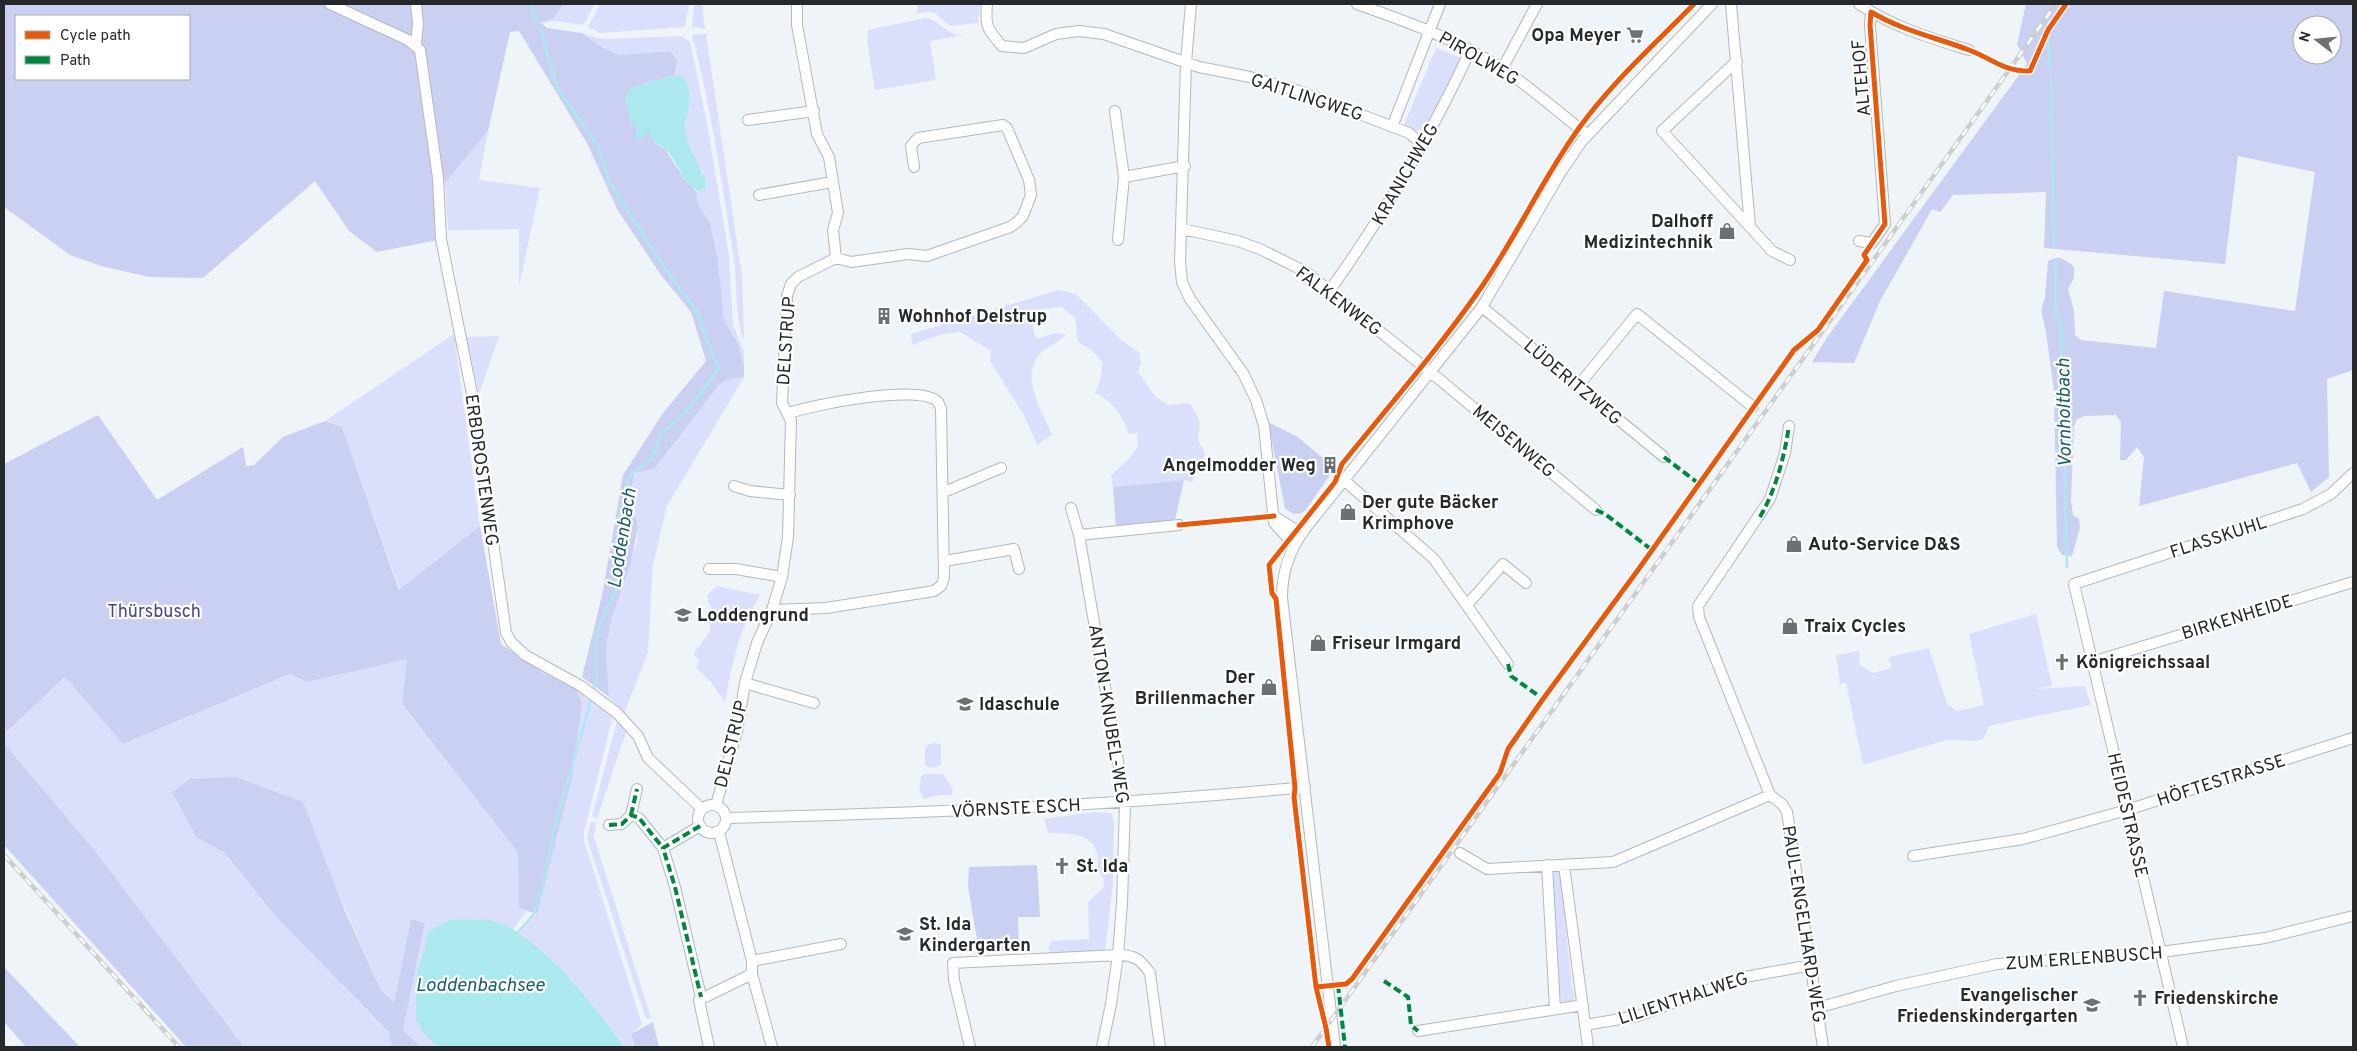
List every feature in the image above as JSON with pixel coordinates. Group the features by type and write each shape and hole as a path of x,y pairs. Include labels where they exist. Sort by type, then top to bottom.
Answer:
{"street":[{"path":"330,4 412,42"},
{"name":"ERBDROSTENWEG","path":"416,4 418,23 412,42 420,50 438,178 441,239 472,394 504,625 508,638 517,649 581,686 617,713 638,736 648,758 702,809"},
{"path":"797,4 797,19 818,139 828,157 838,213 833,230 836,258 851,262 908,254 927,256 1010,227 1023,216 1028,206 1031,195 1029,180 1008,128 1003,126 918,138 911,146 914,167"},
{"name":"GAITLINGWEG","path":"987,4 985,20 987,29 1002,46 1024,48 1056,34 1079,31 1104,34 1186,62 1299,91 1409,133 1423,145"},
{"path":"1190,4 1186,62 1180,262 1182,282 1190,299 1243,373 1256,400 1264,426 1274,522 1277,528 1294,545"},
{"name":"PIROLWEG","path":"1357,4 1430,30 1502,69 1543,97 1588,135"},
{"name":"KRANICHWEG","path":"1392,127 1440,4"},
{"path":"1502,69 1537,4"},
{"path":"1335,1047 1282,598 1284,572 1294,545 1302,534 1482,307 1561,172 1588,135 1712,4"},
{"path":"1731,4 1750,227"},
{"name":"ALTEHOF","path":"1859,4 1871,12 1919,35 1969,50"},
{"name":"ALTEHOF","path":"1859,241 1872,243 1885,224 1870,25 1871,12"},
{"name":"KRANICHWEG","path":"1330,290 1371,233 1423,145 1470,51"},
{"path":"1737,61 1662,131 1772,250 1790,260"},
{"path":"748,120 814,110"},
{"path":"1115,111 1124,177 1118,240"},
{"path":"1124,177 1184,166"},
{"path":"759,195 832,182"},
{"name":"FALKENWEG","path":"1182,229 1212,234 1262,250 1306,272 1430,373"},
{"name":"DELSTRUP","path":"716,805 737,731 745,683 757,643 772,610 782,577 788,537 791,421 782,403 787,296 790,284 798,277 836,258"},
{"name":"LÜDERITZWEG","path":"1482,307 1664,457"},
{"path":"1578,386 1637,314 1753,407"},
{"name":"MEISENWEG","path":"1430,373 1596,510"},
{"path":"772,610 826,608 934,590 941,586 945,562 941,408 937,401 928,397 899,394 850,399 808,407 789,414"},
{"name":"PAUL-ENGELHARD-WEG","path":"1789,426 1785,452 1770,499 1698,606 1699,616 1710,650 1770,795 1782,804 1787,812 1823,1047"},
{"path":"944,492 1001,468"},
{"name":"FLASSKUHL","path":"2074,584 2303,509 2331,494 2353,473"},
{"path":"1345,481 1434,559 1508,664"},
{"path":"734,486 750,491 790,495"},
{"name":"ANTON-KNUBEL-WEG","path":"1071,508 1079,535 1125,802 1122,903 1118,955 1102,1047"},
{"path":"1274,516 1302,534"},
{"path":"1079,535 1178,526"},
{"path":"945,562 1014,548 1019,570"},
{"path":"1467,605 1502,564 1526,583"},
{"path":"709,569 736,569 782,577"},
{"name":"BIRKENHEIDE","path":"2092,662 2353,582"},
{"name":"HEIDESTRASSE","path":"2074,584 2183,1047"},
{"name":"DELSTRUP","path":"745,683 814,703"},
{"name":"HÖFTESTRASSE","path":"1913,856 2023,839 2127,810 2353,738"},
{"name":"VÖRNSTE ESCH","path":"727,818 906,814 1125,802 1304,787"},
{"path":"609,825 622,824 631,816 638,789"},
{"path":"1460,853 1487,869 1613,862 1770,795"},
{"path":"708,805 716,805 721,808 727,818 724,829 719,832 708,833 700,826 699,814 708,805"},
{"path":"631,816 639,818 663,848 675,887 701,997"},
{"path":"663,848 700,826"},
{"path":"719,832 752,961 752,974 772,1047"},
{"path":"1547,865 1555,1009"},
{"path":"1564,865 1588,1047"},
{"name":"ZUM ERLENBUSCH","path":"1817,1008 1896,986 1997,964 2161,952 2265,938 2353,916"},
{"path":"752,961 841,944"},
{"path":"970,1047 954,980 953,963 1118,955 1131,955 1144,964 1150,973 1160,1047"},
{"name":"LILIENTHALWEG","path":"1585,1025 1638,1016 1740,978 1811,965"},
{"path":"709,1047 698,1002 701,997 752,974"},
{"path":"1418,1031 1583,1005"}],"shaded area":[{"path":"564,4 595,4 583,25 555,21 540,23 553,18"},
{"path":"600,4 689,4 689,6 684,27 600,33 588,27"},
{"path":"694,4 702,4 705,29 692,27"},
{"path":"918,4 980,4 978,23 950,26 934,12 917,13"},
{"path":"926,18 936,22 948,31 957,35 963,35 930,41 936,80 875,90 867,40 868,30"},
{"path":"582,33 608,39 682,36 690,42 706,118 729,256 733,325 744,351 744,366 739,346 724,320 718,260 710,223 698,205 696,191 702,192 703,172 691,151 685,132 690,98 688,85 684,77 675,75 677,61 671,51 619,55 602,47"},
{"path":"706,34 742,276 744,340 737,311 734,261 721,176 711,119 692,35"},
{"path":"1436,48 1461,58 1443,101 1429,127 1417,131 1404,125"},
{"path":"488,131 479,180 540,188 519,287 519,229 448,230 445,182"},
{"path":"1059,290 1076,294 1121,340 1139,352 1141,363 1138,372 1156,397 1168,405 1190,403 1200,422 1198,439 1205,454 1192,482 1184,480 1113,487 1111,475 1130,458 1138,446 1137,433 1129,434 1112,405 1095,393 1100,381 1103,363 1093,351 1078,342 1075,318 1061,307 1043,309 1030,318 1036,339 1055,333 1066,334 1041,353 1033,366 1032,376 1035,396 1052,435 1037,445 1025,417 990,361 991,351 960,332 942,334 912,345 911,334"},
{"path":"454,334 480,526 400,590 342,427 325,421"},
{"path":"499,336 479,394 466,337"},
{"path":"744,377 667,506 653,565 648,652 624,714 609,697 606,647 612,617 637,541 638,528 631,495 634,473 654,469 719,385 729,379"},
{"path":"717,586 760,595 742,633 725,702 711,682 696,668 700,660 693,654 711,630 708,615 712,608 708,603 708,594"},
{"path":"2036,614 2052,686 2035,689 2085,686 2091,705 1989,726 1984,738 1976,741 1946,740 1863,765 1846,683 1840,684 1836,655 1859,651 1860,665 1873,673 1892,668 1889,657 1929,648 1947,704 1957,711 1984,705 1969,634"},
{"path":"408,658 402,705 518,853 519,908 527,910 513,930 496,922 436,1046 438,1047 421,1047 403,1030 425,923 411,919 394,1002 381,990 323,858 196,837 225,853 277,918 389,1032 392,1047 244,1047 95,851 4,743 4,734 65,677 123,744 290,674 307,682"},
{"path":"575,688 613,716 584,832 584,841 642,1024 631,1035 635,1047 624,1047 601,1015 575,986 518,932 533,915 536,916 572,778"},
{"path":"617,721 627,729 597,819 592,816"},
{"path":"929,744 941,744 941,765 933,768 925,765 925,749"},
{"path":"924,774 943,774 953,789 952,795 939,795 924,799 919,790 921,776"},
{"path":"1093,812 1111,813 1114,821 1113,883 1105,951 1051,953 1048,948 1052,941 1089,939 1088,902 1103,888 1104,879 1099,870 1096,850 1087,839 1075,835 1048,833 1044,819"},
{"path":"591,822 596,823 594,837 651,1018 647,1019 645,1016 587,838"},
{"path":"1557,870 1560,873 1572,987 1575,998 1571,1002 1562,1001 1560,993 1552,874"}],"green space":[{"path":"4,4 564,4 553,18 541,23 547,28 582,33 602,47 619,55 671,51 677,61 675,75 633,87 625,98 631,121 638,128 637,133 650,132 655,143 665,149 685,180 696,191 698,205 710,223 718,260 724,320 739,346 744,366 744,377 729,379 719,385 654,469 634,473 631,495 638,528 630,565 612,617 606,647 609,697 582,677 603,591 623,475 663,413 706,361 691,312 661,275 617,209 587,143 519,31 510,32 488,131 439,190 438,240 377,252 349,231 315,181 203,278 149,277 101,266 70,255 4,207"},
{"path":"2026,4 2353,4 2353,370 2327,379 2329,477 2311,492 2297,463 2139,506 2144,457 2137,447 2126,460 2120,460 2121,422 2116,415 2085,416 2077,419 2074,427 2071,501 2073,515 2079,519 2080,528 2072,556 2062,555 2057,547 2054,391 2041,310 2045,297 2048,261 2059,258 2074,267 2074,278 2068,289 2074,311 2075,335 2081,340 2156,348 2164,291 2295,311 2315,172 2238,156 2225,264 2044,248 2046,192 1953,195 1940,212 1932,209 1880,301 1854,363 1812,362 1828,336 2027,64 2017,44"},
{"name":"Thürsbusch","path":"98,415 157,500 243,447 246,466 254,465 283,437 325,421 342,427 399,590 480,526 501,644 544,673 575,688 582,703 572,778 537,914 519,908 518,853 402,704 407,659 307,682 290,674 123,744 65,677 4,734 4,464"},
{"path":"1268,422 1298,437 1326,461 1323,466 1332,472 1302,513 1294,514 1285,508"},
{"path":"1184,480 1175,520 1116,526 1113,487"},
{"path":"4,743 95,851 244,1047 186,1047 4,845"},
{"path":"235,777 303,802 345,911 381,990 394,1002 411,919 425,923 403,1030 421,1047 392,1047 389,1032 277,918 225,853 196,837 172,792 190,779"},
{"path":"1037,865 1040,917 1018,917 1019,951 979,951 968,887 969,867"},
{"path":"4,966 80,1047 26,1047 4,1022"},
{"path":"653,1022 659,1047 635,1047 631,1034"}],"water":[{"path":"675,75 684,77 689,91 690,96 685,128 689,144 706,185 701,192 685,180 670,155 650,137 650,132 644,132 645,137 637,140 635,135 638,128 631,119 625,98 633,87"},
{"name":"Loddenbachsee","path":"451,919 497,922 531,942 584,995 624,1047 438,1047 425,1035 416,1020 416,978 429,931"}],"waterway":[{"name":"Loddenbach","path":"530,4 539,23"},
{"name":"Loddenbach","path":"541,29 557,88 597,144 610,182 658,258 697,312 718,368 692,404 660,434 657,447 651,459 631,474 628,483 627,529 616,589 599,626 596,643 597,678 593,692"},
{"name":"Vornholtbach","path":"2048,35 2050,69"},
{"name":"Vornholtbach","path":"2051,78 2054,246"},
{"name":"Vornholtbach","path":"2055,260 2056,315 2061,324 2067,567"},
{"name":"Loddenbach","path":"518,932 533,915 545,876 553,832 592,697"}],"railway":[{"path":"1312,1047 2056,4"},
{"path":"4,855 179,1047"}],"marked path":[{"path":"1760,517 1779,473 1789,426"},
{"path":"1664,457 1698,483"},
{"path":"1596,510 1605,514 1652,550"},
{"path":"1508,664 1511,676 1543,699"},
{"path":"631,815 637,789"},
{"path":"609,825 622,824 631,815 639,818 663,848"},
{"path":"700,826 663,848 675,887 701,997"},
{"path":"1384,981 1408,997 1411,1025 1418,1031"},
{"path":"1338,985 1345,1047"}],"cycle path":[{"path":"1329,1047 1316,987 1294,797 1295,788 1276,599 1272,593 1269,565 1335,482 1342,464 1429,358 1478,292 1579,128 1605,95 1694,4"},
{"path":"1316,987 1346,984 1352,979 1500,773 1508,749 1543,699 1638,570 1794,350 1818,330 1867,260 1864,255 1885,224 1870,25 1871,12 1895,24 1977,53 2005,67 2030,71 2048,30 2066,4"},
{"path":"1179,525 1274,516"}],"place":[{"name":"Opa Meyer","path":"1635,35"},
{"name":"Dalhoff Medizintechnik","path":"1727,231"},
{"name":"Wohnhof Delstrup","path":"884,316"},
{"name":"Angelmodder Weg","path":"1330,465"},
{"name":"Der gute Bäcker Krimphove","path":"1348,512"},
{"name":"Auto-Service D&S","path":"1794,544"},
{"name":"Loddengrund","path":"683,615"},
{"name":"Traix Cycles","path":"1790,626"},
{"name":"Friseur Irmgard","path":"1318,643"},
{"name":"Königreichssaal","path":"2062,662"},
{"name":"Der Brillenmacher","path":"1269,687"},
{"name":"Idaschule","path":"965,704"},
{"name":"St. Ida","path":"1062,866"},
{"name":"St. Ida Kindergarten","path":"905,934"},
{"name":"Friedenskirche","path":"2140,998"},
{"name":"Evangelischer Friedenskindergarten","path":"2092,1005"}]}
